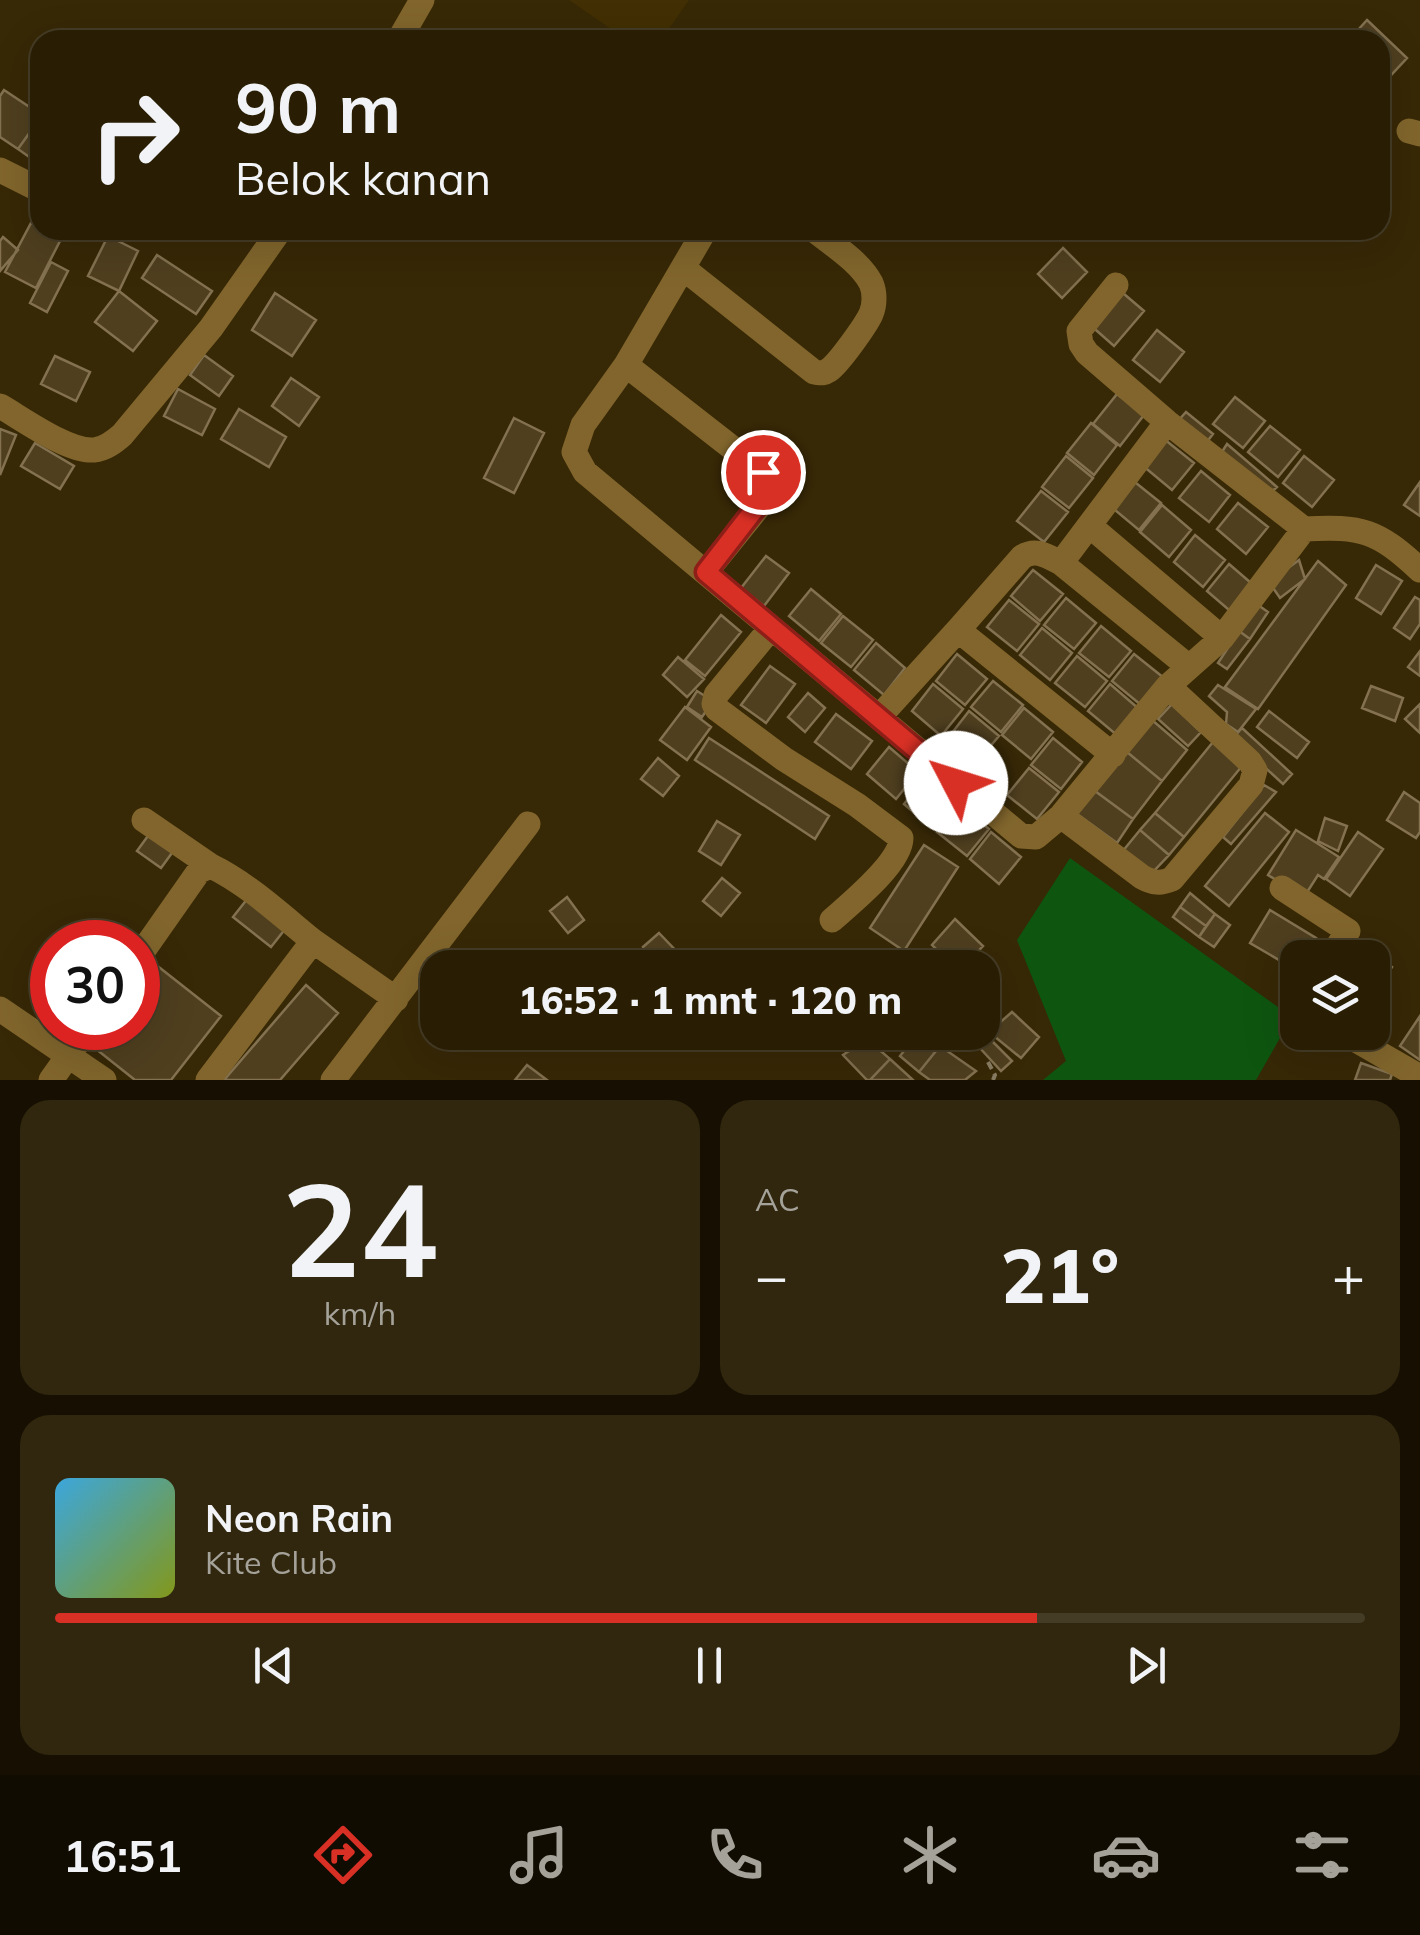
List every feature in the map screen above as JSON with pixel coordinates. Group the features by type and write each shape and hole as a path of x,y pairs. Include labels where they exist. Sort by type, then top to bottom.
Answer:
{"street":[{"path":"406,30 422,0"},
{"path":"0,170 30,185"},
{"path":"0,406 62,441 92,450 107,446 122,436 212,328 273,240"},
{"path":"698,240 626,365 583,425 575,444 576,459 585,472 1021,836 1036,838 1061,816 1168,686 1222,638 1304,529"},
{"path":"683,268 814,372 822,373 840,358 872,313 874,298 865,275 825,240"},
{"path":"1116,286 1079,331 1080,344 1102,367 1304,529 1341,527 1368,531 1394,545 1420,570"},
{"path":"626,365 763,472 770,484 764,500 706,572"},
{"path":"1061,563 1167,422"},
{"path":"1090,526 1222,638"},
{"path":"879,717 1026,554 1039,552 1061,563 1189,667"},
{"path":"771,628 716,695 717,709 901,838 899,852 832,920"},
{"path":"958,630 1112,755"},
{"path":"1061,816 1142,876 1163,883 1172,879 1251,785 1255,770 1250,762 1168,686"},
{"path":"144,820 396,999"},
{"path":"333,1080 528,824"},
{"path":"160,927 199,871 211,866"},
{"path":"1282,888 1348,932 1342,940"},
{"path":"208,1080 313,941"},
{"path":"0,1008 104,1080"},
{"path":"51,1080 72,1050"},
{"path":"1373,1050 1420,1077"}],"path":[{"path":"988,1062 996,1074 993,1080"}],"shaded area":[{"path":"569,0 689,0 668,30 612,30"}],"green space":[{"path":"1070,858 1280,1008 1280,1038 1256,1080 1043,1080 1066,1061 1017,940"}],"building":[{"path":"1367,20 1378,30 1358,30"},
{"path":"1390,42 1407,58 1390,76"},
{"path":"4,90 30,107 30,132 18,149 0,137 0,96"},
{"path":"30,132 30,158 18,149"},
{"path":"30,225 30,240 60,240 36,288 5,272"},
{"path":"3,237 18,250 0,271 0,241"},
{"path":"106,240 116,240 138,251 119,291 88,276"},
{"path":"1063,248 1087,272 1062,298 1038,274"},
{"path":"157,255 212,291 196,314 142,278"},
{"path":"51,262 68,271 47,312 30,303"},
{"path":"1117,288 1144,311 1114,346 1088,323"},
{"path":"119,291 157,321 133,351 95,322"},
{"path":"275,293 316,320 292,356 252,330"},
{"path":"1157,330 1184,352 1160,382 1133,360"},
{"path":"204,355 233,376 219,396 190,375"},
{"path":"55,356 90,372 76,401 41,384"},
{"path":"291,378 319,397 299,426 272,406"},
{"path":"178,389 215,409 202,435 164,416"},
{"path":"1117,394 1144,415 1120,446 1093,424"},
{"path":"1235,397 1265,421 1243,448 1213,424"},
{"path":"239,409 286,437 269,467 221,439"},
{"path":"1186,412 1213,434 1206,443 1178,421"},
{"path":"514,418 544,433 514,493 484,478"},
{"path":"1091,423 1117,445 1094,475 1067,453"},
{"path":"1270,426 1300,450 1278,477 1248,452"},
{"path":"0,429 16,435 0,475"},
{"path":"1164,439 1194,463 1172,490 1142,465"},
{"path":"35,443 74,466 60,489 21,466"},
{"path":"1227,444 1277,487 1268,495 1220,455"},
{"path":"1066,456 1093,478 1069,508 1042,487"},
{"path":"1304,456 1334,480 1312,507 1283,483"},
{"path":"1201,471 1230,495 1209,522 1179,498"},
{"path":"1131,479 1161,503 1139,530 1109,505"},
{"path":"1420,482 1420,516 1404,505"},
{"path":"1041,491 1068,512 1044,542 1017,521"},
{"path":"1238,503 1268,527 1246,554 1217,529"},
{"path":"1162,505 1191,530 1169,557 1140,532"},
{"path":"1195,535 1225,560 1203,587 1174,562"},
{"path":"766,556 789,573 764,606 741,588"},
{"path":"1299,560 1305,579 1280,598 1269,582"},
{"path":"1318,561 1346,585 1258,709 1225,687"},
{"path":"1229,564 1258,589 1236,616 1207,591"},
{"path":"1376,565 1402,581 1381,614 1356,598"},
{"path":"1033,570 1063,594 1040,621 1011,596"},
{"path":"811,589 841,614 819,641 789,616"},
{"path":"1415,597 1420,600 1420,624 1410,639 1394,628"},
{"path":"1066,598 1096,623 1074,649 1044,625"},
{"path":"1009,600 1039,624 1017,651 987,627"},
{"path":"1258,605 1268,612 1250,639 1239,631"},
{"path":"721,615 741,632 705,676 685,660"},
{"path":"843,616 873,640 851,667 821,643"},
{"path":"1101,626 1131,651 1109,677 1079,653"},
{"path":"1042,628 1072,653 1050,680 1020,655"},
{"path":"1239,631 1250,639 1227,669 1218,663"},
{"path":"876,643 905,668 884,695 854,670"},
{"path":"1420,651 1420,676 1408,667"},
{"path":"957,654 987,679 965,705 936,681"},
{"path":"1134,654 1164,678 1141,705 1112,681"},
{"path":"1077,656 1107,681 1085,707 1055,683"},
{"path":"678,657 704,679 687,697 663,675"},
{"path":"770,666 795,684 766,723 741,705"},
{"path":"993,681 1023,705 1001,732 971,707"},
{"path":"933,684 963,709 941,736 912,711"},
{"path":"1110,684 1139,709 1118,736 1088,711"},
{"path":"1218,685 1256,709 1238,732 1226,724 1227,712 1209,696"},
{"path":"1371,686 1403,698 1395,721 1362,708"},
{"path":"697,691 713,701 702,717 687,707"},
{"path":"808,693 825,708 805,732 788,717"},
{"path":"1172,704 1201,732 1188,746 1158,719"},
{"path":"1420,704 1420,733 1405,719"},
{"path":"685,707 711,727 687,760 660,740"},
{"path":"1024,708 1053,732 1031,759 1002,735"},
{"path":"969,711 999,736 977,762 948,738"},
{"path":"1269,711 1309,742 1297,758 1257,727"},
{"path":"836,714 872,741 851,769 815,742"},
{"path":"1152,720 1187,750 1162,781 1127,752"},
{"path":"1242,728 1292,774 1283,784 1233,738"},
{"path":"709,738 829,816 815,839 695,760"},
{"path":"1053,738 1082,762 1061,789 1031,765"},
{"path":"1213,742 1242,766 1184,837 1155,813"},
{"path":"889,747 918,772 896,799 867,774"},
{"path":"1127,752 1162,781 1133,819 1095,791"},
{"path":"658,758 679,776 663,796 641,779"},
{"path":"1029,768 1059,792 1037,819 1007,795"},
{"path":"925,777 955,801 933,829 904,804"},
{"path":"1264,785 1276,792 1231,844 1223,837"},
{"path":"1095,791 1133,819 1117,843 1077,814"},
{"path":"1404,792 1420,803 1420,832 1416,838 1387,820"},
{"path":"959,805 989,829 967,856 937,832"},
{"path":"1155,813 1184,837 1169,855 1140,830"},
{"path":"1265,813 1289,832 1229,906 1205,886"},
{"path":"1325,818 1347,826 1338,851 1318,841"},
{"path":"717,821 740,835 721,865 699,851"},
{"path":"153,829 177,846 161,868 137,851"},
{"path":"1140,830 1169,855 1150,875 1122,852"},
{"path":"1296,830 1339,857 1324,879 1318,875 1304,897 1268,875"},
{"path":"991,832 1021,857 999,884 970,859"},
{"path":"1358,832 1383,849 1350,896 1326,879"},
{"path":"924,845 958,867 905,950 870,928"},
{"path":"722,878 740,893 721,916 703,901"},
{"path":"1190,893 1215,914 1206,926 1180,907"},
{"path":"567,897 584,920 568,933 550,911"},
{"path":"248,898 286,928 271,947 233,917"},
{"path":"1180,907 1206,926 1199,937 1173,917"},
{"path":"1270,910 1316,938 1280,940 1280,961 1250,943"},
{"path":"1215,914 1230,925 1214,947 1199,937"},
{"path":"955,919 983,946 979,950 937,950 932,945"},
{"path":"659,933 675,950 646,950 643,947"},
{"path":"160,968 221,1016 171,1080 135,1080 97,1050 160,1050"},
{"path":"306,985 338,1013 280,1080 224,1080"},
{"path":"1012,1012 1039,1037 1021,1058 1000,1041 1000,1022"},
{"path":"1420,1016 1420,1060 1400,1046"},
{"path":"1000,1049 1012,1061 1001,1071 982,1050"},
{"path":"850,1050 880,1050 890,1059 867,1080 843,1055"},
{"path":"905,1050 937,1050 919,1072 900,1056"},
{"path":"937,1050 946,1050 976,1071 965,1080 930,1080 919,1072"},
{"path":"890,1059 913,1080 870,1080"},
{"path":"1361,1063 1392,1074 1390,1080 1355,1080"},
{"path":"527,1065 547,1080 515,1080"}],"route":[{"path":"763,472 770,484 764,500 706,572 956,783"}]}
